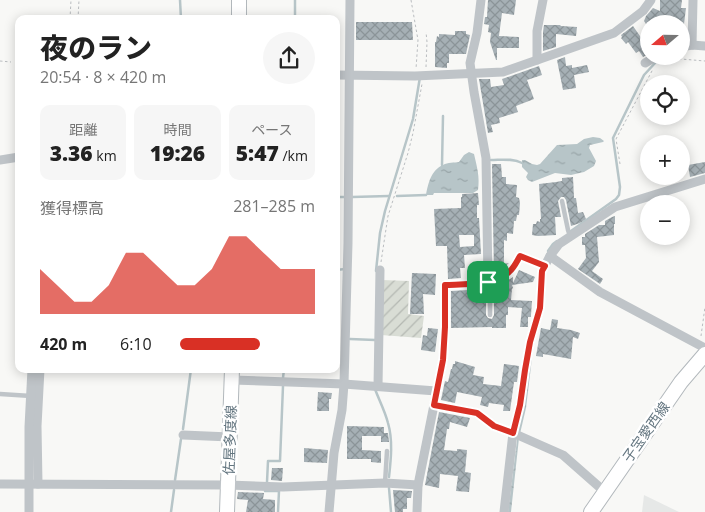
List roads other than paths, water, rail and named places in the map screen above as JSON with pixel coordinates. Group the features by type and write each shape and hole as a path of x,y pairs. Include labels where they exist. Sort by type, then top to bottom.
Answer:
{"main road":[{"path":"238,15 239,0"},
{"name":"子宝愛西線","path":"591,512 703,349"},
{"name":"佐屋多度線","path":"227,512 232,374"}],"street":[{"path":"329,512 334,453 342,410 344,384 348,243 350,0"},
{"path":"481,0 470,63 486,158 489,282"},
{"path":"537,60 537,31 543,0"},
{"path":"340,75 421,76 503,72 614,33 643,11 651,0"},
{"path":"693,0 692,45 705,46"},
{"path":"0,160 15,158"},
{"path":"504,512 525,370 530,342 540,308 542,271 550,256 559,244 615,207 705,179"},
{"path":"417,512 418,485 443,360 445,285 489,282 509,272 520,256 545,266"},
{"path":"550,256 600,292 679,334 703,349"},
{"path":"378,386 380,270"},
{"path":"32,373 35,396"},
{"path":"29,512 34,484 29,426 39,373"},
{"path":"232,374 436,391"},
{"path":"434,405 477,413 494,426 517,434 563,455 605,492"},
{"path":"183,435 230,437"},
{"path":"0,484 283,487 385,483 418,485"}],"lane":[{"path":"562,200 570,236"},
{"path":"489,282 490,316"},
{"path":"0,394 35,396"},
{"path":"385,483 387,451"}],"water":[{"path":"593,137 604,141 590,145 589,148 596,161 594,166 584,172 571,175 555,173 532,182 526,177 528,173 522,167 522,160 537,165 557,145 577,144 584,139"},
{"path":"469,152 474,154 479,185 478,190 473,193 434,193 433,195 426,195 429,182 439,167 459,162"},
{"path":"530,358 532,358 526,408 519,438 511,512 508,512 518,432"}],"waterway":[{"path":"180,0 181,15"},
{"path":"295,0 295,15"},
{"path":"571,231 619,195 620,187 613,138 644,75 653,65"},
{"path":"376,271 380,233 413,119 420,77"},
{"path":"442,165 443,116"},
{"path":"491,160 511,160 522,163"},
{"path":"397,196 426,195"},
{"path":"352,197 389,196"},
{"path":"340,197 346,197"},
{"path":"548,251 557,241"},
{"path":"340,270 345,269"},
{"path":"350,339 375,340"},
{"path":"183,429 190,373"},
{"path":"283,378 284,373"},
{"path":"267,482 268,461 280,461 283,386"},
{"path":"375,389 390,429 389,477"},
{"path":"175,480 181,439"},
{"path":"389,488 391,512"},
{"path":"171,512 174,490"},
{"path":"265,491 279,491 278,512"}]}
